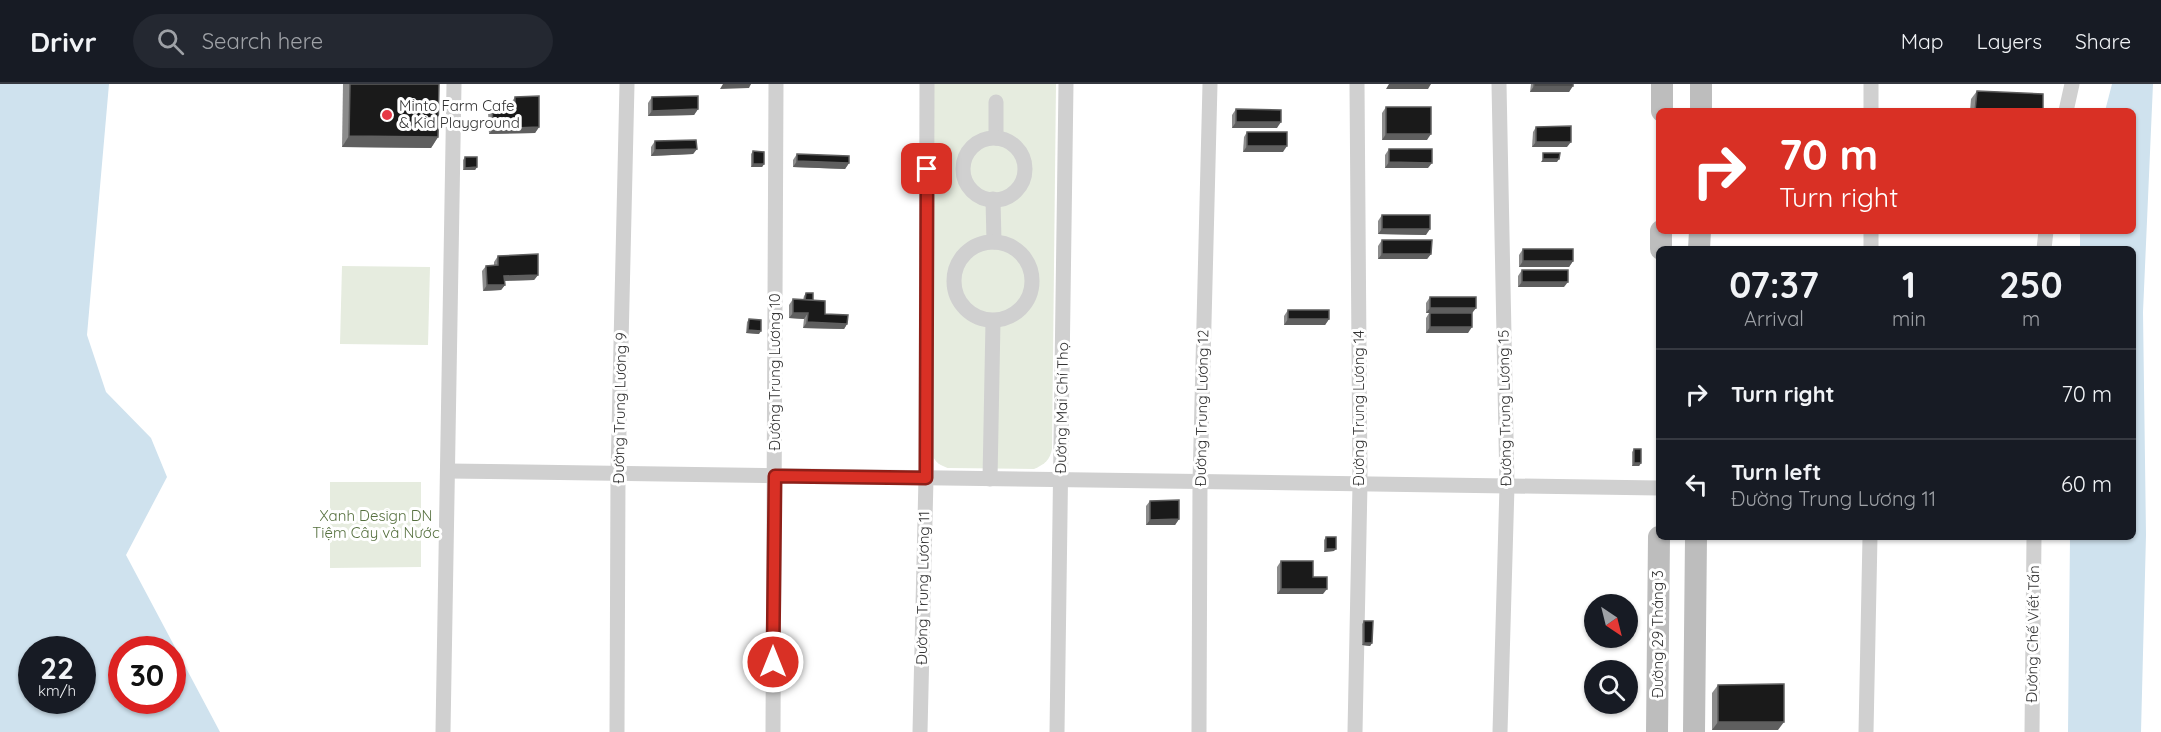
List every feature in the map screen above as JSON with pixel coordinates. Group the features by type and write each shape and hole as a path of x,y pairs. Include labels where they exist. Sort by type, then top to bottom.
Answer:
{"street":[{"path":"443,732 454,84"},
{"name":"Đường Trung Lương 9","path":"617,732 618,474 627,84"},
{"name":"Đường Trung Lương 10","path":"772,732 776,84"},
{"name":"Đường Trung Lương 11","path":"920,732 926,478 927,84"},
{"name":"Đường Mai Chí Thọ","path":"1057,732 1066,84"},
{"name":"Đường Trung Lương 12","path":"1199,732 1200,482 1210,84"},
{"name":"Đường Trung Lương 14","path":"1355,732 1360,484 1357,84"},
{"name":"Đường Trung Lương 15","path":"1499,84 1507,486 1500,732"},
{"path":"1662,84 1662,108"},
{"path":"1701,84 1701,108"},
{"path":"1871,84 1871,108"},
{"path":"2067,108 2072,84"},
{"path":"996,102 996,138"},
{"path":"996,138 1014,144 1022,154 1025,167 1023,180 1016,190 1005,197 993,199 975,192 967,183 963,170 966,158 973,147 984,140 996,138"},
{"path":"993,199 994,242"},
{"path":"994,242 1005,243 1015,248 1023,256 1032,276 1032,287 1022,307 1013,314 993,321 981,319 962,306 954,286 954,275 964,255 983,243 994,242"},
{"path":"990,479 993,321"},
{"path":"448,471 1656,488"},
{"name":"Đường 29 Tháng 3","path":"1657,732 1659,540"},
{"path":"1694,732 1696,540"},
{"path":"1866,732 1870,540"},
{"name":"Đường Chế Viết Tấn","path":"2032,732 2034,540"}],"green space":[{"path":"934,84 1056,84 1052,449 1046,461 1034,469 949,468 938,463 931,453"},
{"path":"342,266 430,267 428,345 340,344"},
{"name":"Xanh Design DN Tiệm Cây và Nước","path":"330,482 421,482 421,567 330,568"}],"water":[{"path":"0,84 109,84 87,335 106,392 151,438 167,477 126,555 169,636 108,636 108,714 186,714 186,668 220,732 0,732"},
{"path":"2112,84 2153,84 2143,312 2146,535 2141,732 2068,732 2070,540 2136,540 2136,246 2080,246 2080,234 2136,234 2136,108 2106,108"}],"building":[{"name":"Minto Farm Cafe & Kid Playground","path":"350,84 439,84 438,137 349,136"},
{"path":"1534,84 1573,84 1573,86 1534,86"},
{"path":"1977,91 2043,94 2043,108 1975,108"},
{"path":"539,96 539,127 493,129 492,105 515,105 515,97"},
{"path":"698,96 698,109 652,111 652,97"},
{"path":"1386,107 1431,107 1431,134 1386,134"},
{"path":"1236,109 1281,110 1281,122 1236,122"},
{"path":"1571,126 1571,142 1536,142 1536,127"},
{"path":"1247,132 1287,132 1287,146 1247,146"},
{"path":"696,140 697,149 655,150 655,141"},
{"path":"1389,149 1432,149 1432,163 1389,162"},
{"path":"753,151 764,152 764,164 753,164"},
{"path":"1543,153 1560,153 1559,159 1543,159"},
{"path":"797,154 849,156 849,163 797,161"},
{"path":"465,157 477,157 477,167 465,168"},
{"path":"1382,215 1430,215 1430,229 1382,229"},
{"path":"1382,240 1432,240 1431,254 1382,254"},
{"path":"1523,249 1573,249 1573,261 1523,261"},
{"path":"538,254 538,275 504,276 505,285 487,285 486,266 498,265 498,256"},
{"path":"1522,270 1568,270 1568,282 1522,282"},
{"path":"806,293 813,293 813,300 805,300"},
{"path":"1430,297 1476,297 1476,308 1430,308"},
{"path":"793,299 825,301 825,314 848,315 847,324 807,322 808,313 793,313"},
{"path":"1288,310 1329,310 1329,319 1288,319"},
{"path":"1430,313 1472,313 1472,327 1430,327"},
{"path":"749,319 761,320 761,331 748,330"},
{"path":"1634,449 1641,449 1641,463 1634,463"},
{"path":"1179,500 1179,519 1150,520 1150,501"},
{"path":"1326,537 1336,537 1336,549 1326,549"},
{"path":"1281,561 1313,561 1313,577 1327,577 1327,589 1281,589"},
{"path":"1364,621 1373,621 1372,643 1364,643"},
{"path":"1784,684 1784,722 1718,722 1718,685"}],"place":[{"name":"Minto Farm Cafe & Kid Playground","path":"387,115"}],"route":[{"path":"773,662 775,476 926,478 927,169"}]}
